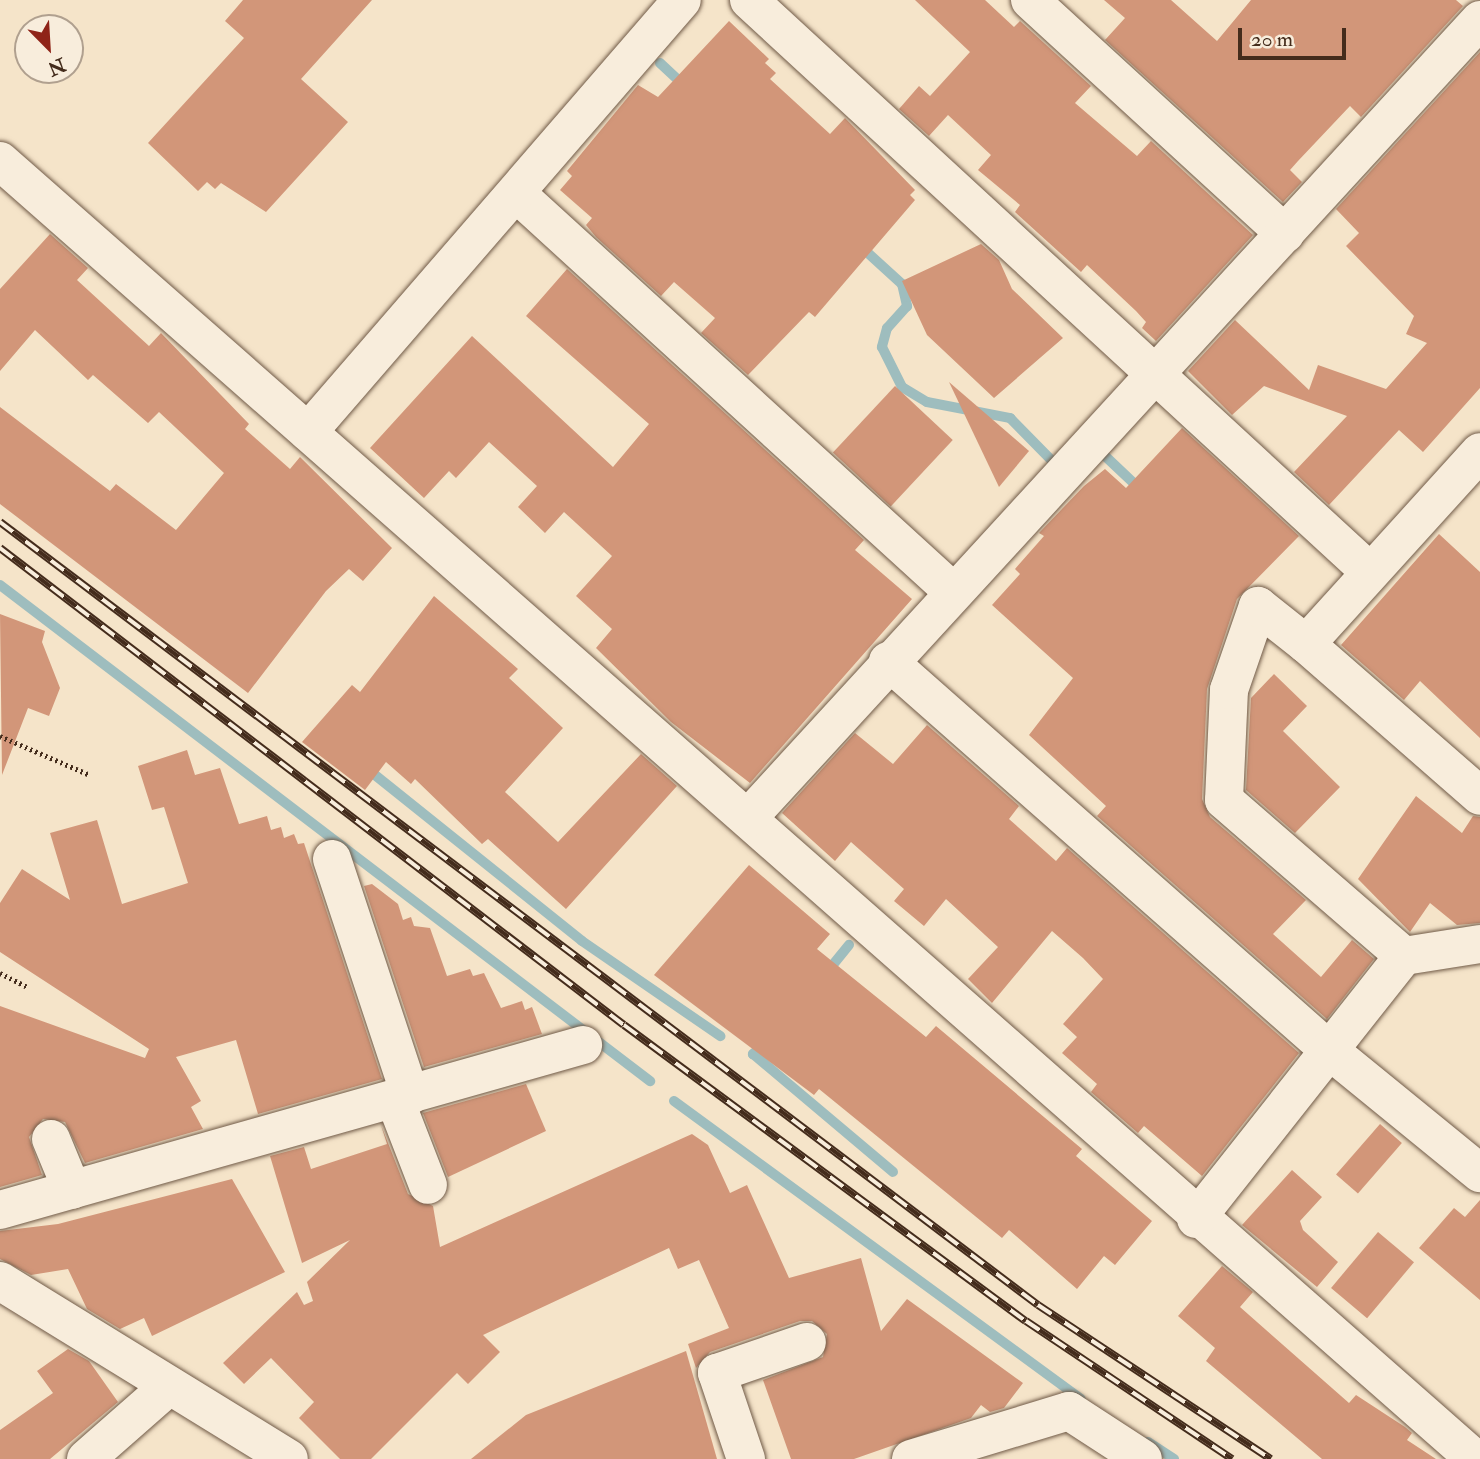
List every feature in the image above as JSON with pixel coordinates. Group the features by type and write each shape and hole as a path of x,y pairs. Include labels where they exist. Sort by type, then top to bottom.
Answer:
{"street":[{"path":"308,432 682,0"},
{"path":"749,0 1153,375 1370,572"},
{"path":"1030,0 1285,234"},
{"path":"748,818 951,590 1285,234 1480,20"},
{"path":"0,161 748,818 1196,1219 1475,1459"},
{"path":"516,193 951,590"},
{"path":"1306,644 1480,452"},
{"path":"1404,956 1224,800 1229,690 1258,606 1306,644 1480,796"},
{"path":"888,661 1329,1050 1480,1172"},
{"path":"332,859 428,1185"},
{"path":"1196,1219 1404,956 1480,944"},
{"path":"0,1210 583,1045"},
{"path":"51,1139 72,1189"},
{"path":"0,1282 289,1459"},
{"path":"746,1459 717,1373 807,1342"},
{"path":"86,1459 169,1386"},
{"path":"911,1459 1069,1411 1143,1459"}],"path":[{"path":"0,736 90,775"},
{"path":"0,973 28,987"}],"building":[{"path":"243,0 372,0 301,79 348,122 266,212 221,183 215,189 207,182 198,191 148,143 244,38 225,21"},
{"path":"915,0 985,0 1014,27 1020,21 1091,86 1075,103 1137,156 1151,141 1253,235 1156,341 1142,328 1146,322 1087,265 1081,272 1015,212 1020,205 978,170 991,155 948,115 929,136 899,109 919,86 930,96 970,52"},
{"path":"1104,0 1171,0 1217,41 1251,0 1456,0 1463,6 1361,117 1350,106 1298,161 1290,170 1302,182 1283,202 1105,40 1125,18"},
{"path":"729,21 769,59 765,63 776,73 770,79 830,134 845,118 915,190 910,195 915,200 815,317 809,312 748,375 701,333 715,318 674,282 661,296 596,237 586,225 592,218 560,190 572,176 567,171 638,85 658,97"},
{"path":"1480,52 1480,388 1423,452 1399,430 1329,505 1294,472 1347,416 1264,386 1232,415 1188,371 1235,320 1309,390 1318,365 1386,389 1427,343 1406,334 1414,316 1346,246 1359,233 1336,209"},
{"path":"50,234 88,268 77,280 149,346 161,333 249,424 245,429 290,469 300,457 392,548 363,581 349,569 326,591 248,693 0,504 0,407 110,491 116,484 176,530 224,473 159,412 148,423 93,375 88,380 35,330 0,371 0,289"},
{"path":"981,244 999,260 1012,289 1063,338 994,398 927,335 902,281"},
{"path":"567,269 864,540 855,550 912,599 750,783 671,722 596,648 612,629 576,596 612,556 564,512 545,533 518,507 537,486 489,442 456,478 449,471 424,498 370,448 472,336 613,467 649,424 526,316"},
{"path":"949,382 1029,451 999,487"},
{"path":"895,386 953,440 891,506 833,453"},
{"path":"1182,428 1299,536 1237,599 1207,689 1202,799 1210,817 1306,900 1273,934 1321,977 1352,940 1374,959 1327,1019 1097,816 1106,806 1029,735 1073,678 992,605 1020,574 1015,569 1044,536 1039,533 1084,486 1105,469 1126,488"},
{"path":"1439,534 1480,572 1480,738 1420,681 1404,700 1341,645"},
{"path":"434,596 518,669 509,678 563,728 505,792 558,842 641,754 677,786 566,909 488,839 482,844 415,779 411,784 386,762 365,790 302,742 352,685 360,692"},
{"path":"0,614 45,631 42,642 60,688 49,716 28,708 2,775"},
{"path":"1274,674 1307,706 1283,731 1340,787 1295,833 1246,790 1251,698"},
{"path":"927,725 1019,806 1009,819 1056,861 1067,848 1299,1053 1202,1176 1144,1126 1138,1133 1091,1092 1097,1084 1062,1053 1077,1037 1063,1024 1103,979 1052,931 992,1003 968,979 998,947 946,899 924,926 894,901 904,889 851,842 835,861 782,813 855,733 893,764"},
{"path":"187,750 195,775 220,768 239,824 267,816 271,830 281,827 284,838 294,834 298,844 304,843 382,1079 258,1114 236,1040 176,1057 201,1101 191,1107 203,1129 85,1163 65,1122 43,1119 29,1137 42,1175 0,1187 0,1006 145,1058 149,1049 0,952 0,903 22,869 70,900 50,833 97,820 122,904 188,883 164,807 152,810 138,766"},
{"path":"1416,796 1462,833 1473,816 1480,817 1480,923 1457,925 1430,903 1410,932 1358,879"},
{"path":"749,865 830,934 817,949 926,1037 936,1026 1082,1149 1076,1156 1152,1221 1115,1265 1104,1256 1077,1289 1009,1230 1002,1238 819,1089 814,1095 654,975"},
{"path":"372,884 398,904 403,920 411,917 414,926 430,928 447,976 470,969 473,976 484,973 501,1008 522,1001 525,1010 532,1007 542,1034 424,1067 364,886"},
{"path":"526,1084 546,1131 448,1177 423,1113"},
{"path":"1380,1124 1402,1143 1358,1194 1336,1175"},
{"path":"381,1125 408,1194 433,1206 440,1247 692,1134 708,1145 730,1193 747,1185 789,1278 861,1258 881,1331 907,1299 1023,1383 1004,1408 990,1412 981,1405 971,1418 854,1459 791,1459 763,1380 823,1357 827,1334 812,1321 800,1321 710,1352 696,1368 688,1344 729,1328 699,1260 678,1269 669,1248 483,1335 500,1352 468,1384 457,1373 371,1459 340,1459 299,1418 314,1402 271,1358 244,1384 223,1363 297,1292 304,1305 313,1301 307,1282 350,1240 302,1263 270,1156 304,1147 311,1169 387,1144"},
{"path":"1292,1170 1322,1197 1300,1221 1303,1230 1338,1262 1317,1287 1242,1225"},
{"path":"232,1179 285,1272 152,1336 144,1318 120,1329 87,1309 68,1269 31,1275 0,1259 0,1231 58,1224"},
{"path":"1480,1200 1480,1300 1419,1248 1454,1208 1465,1217"},
{"path":"1378,1232 1414,1262 1367,1318 1331,1288"},
{"path":"1222,1266 1253,1292 1240,1307 1349,1403 1356,1395 1405,1427 1412,1433 1407,1440 1436,1459 1322,1459 1206,1361 1215,1348 1178,1316"},
{"path":"68,1349 89,1361 118,1402 50,1459 0,1459 0,1430 53,1393 37,1371"},
{"path":"686,1351 717,1459 471,1459 526,1415"}],"waterway":[{"path":"660,63 686,87"},
{"path":"858,244 902,284 907,306 887,328 882,347 902,387 927,402 1010,418 1057,466"},
{"path":"1104,455 1140,489"},
{"path":"0,585 650,1081"},
{"path":"365,767 582,941 720,1036"},
{"path":"827,972 849,945"},
{"path":"766,1042 753,1054 893,1172"},
{"path":"674,1101 1081,1399"},
{"path":"1148,1442 1174,1459"}],"railway":[{"path":"0,522 1038,1305 1271,1459"},
{"path":"0,548 624,1025 1026,1321 1232,1459"}]}
